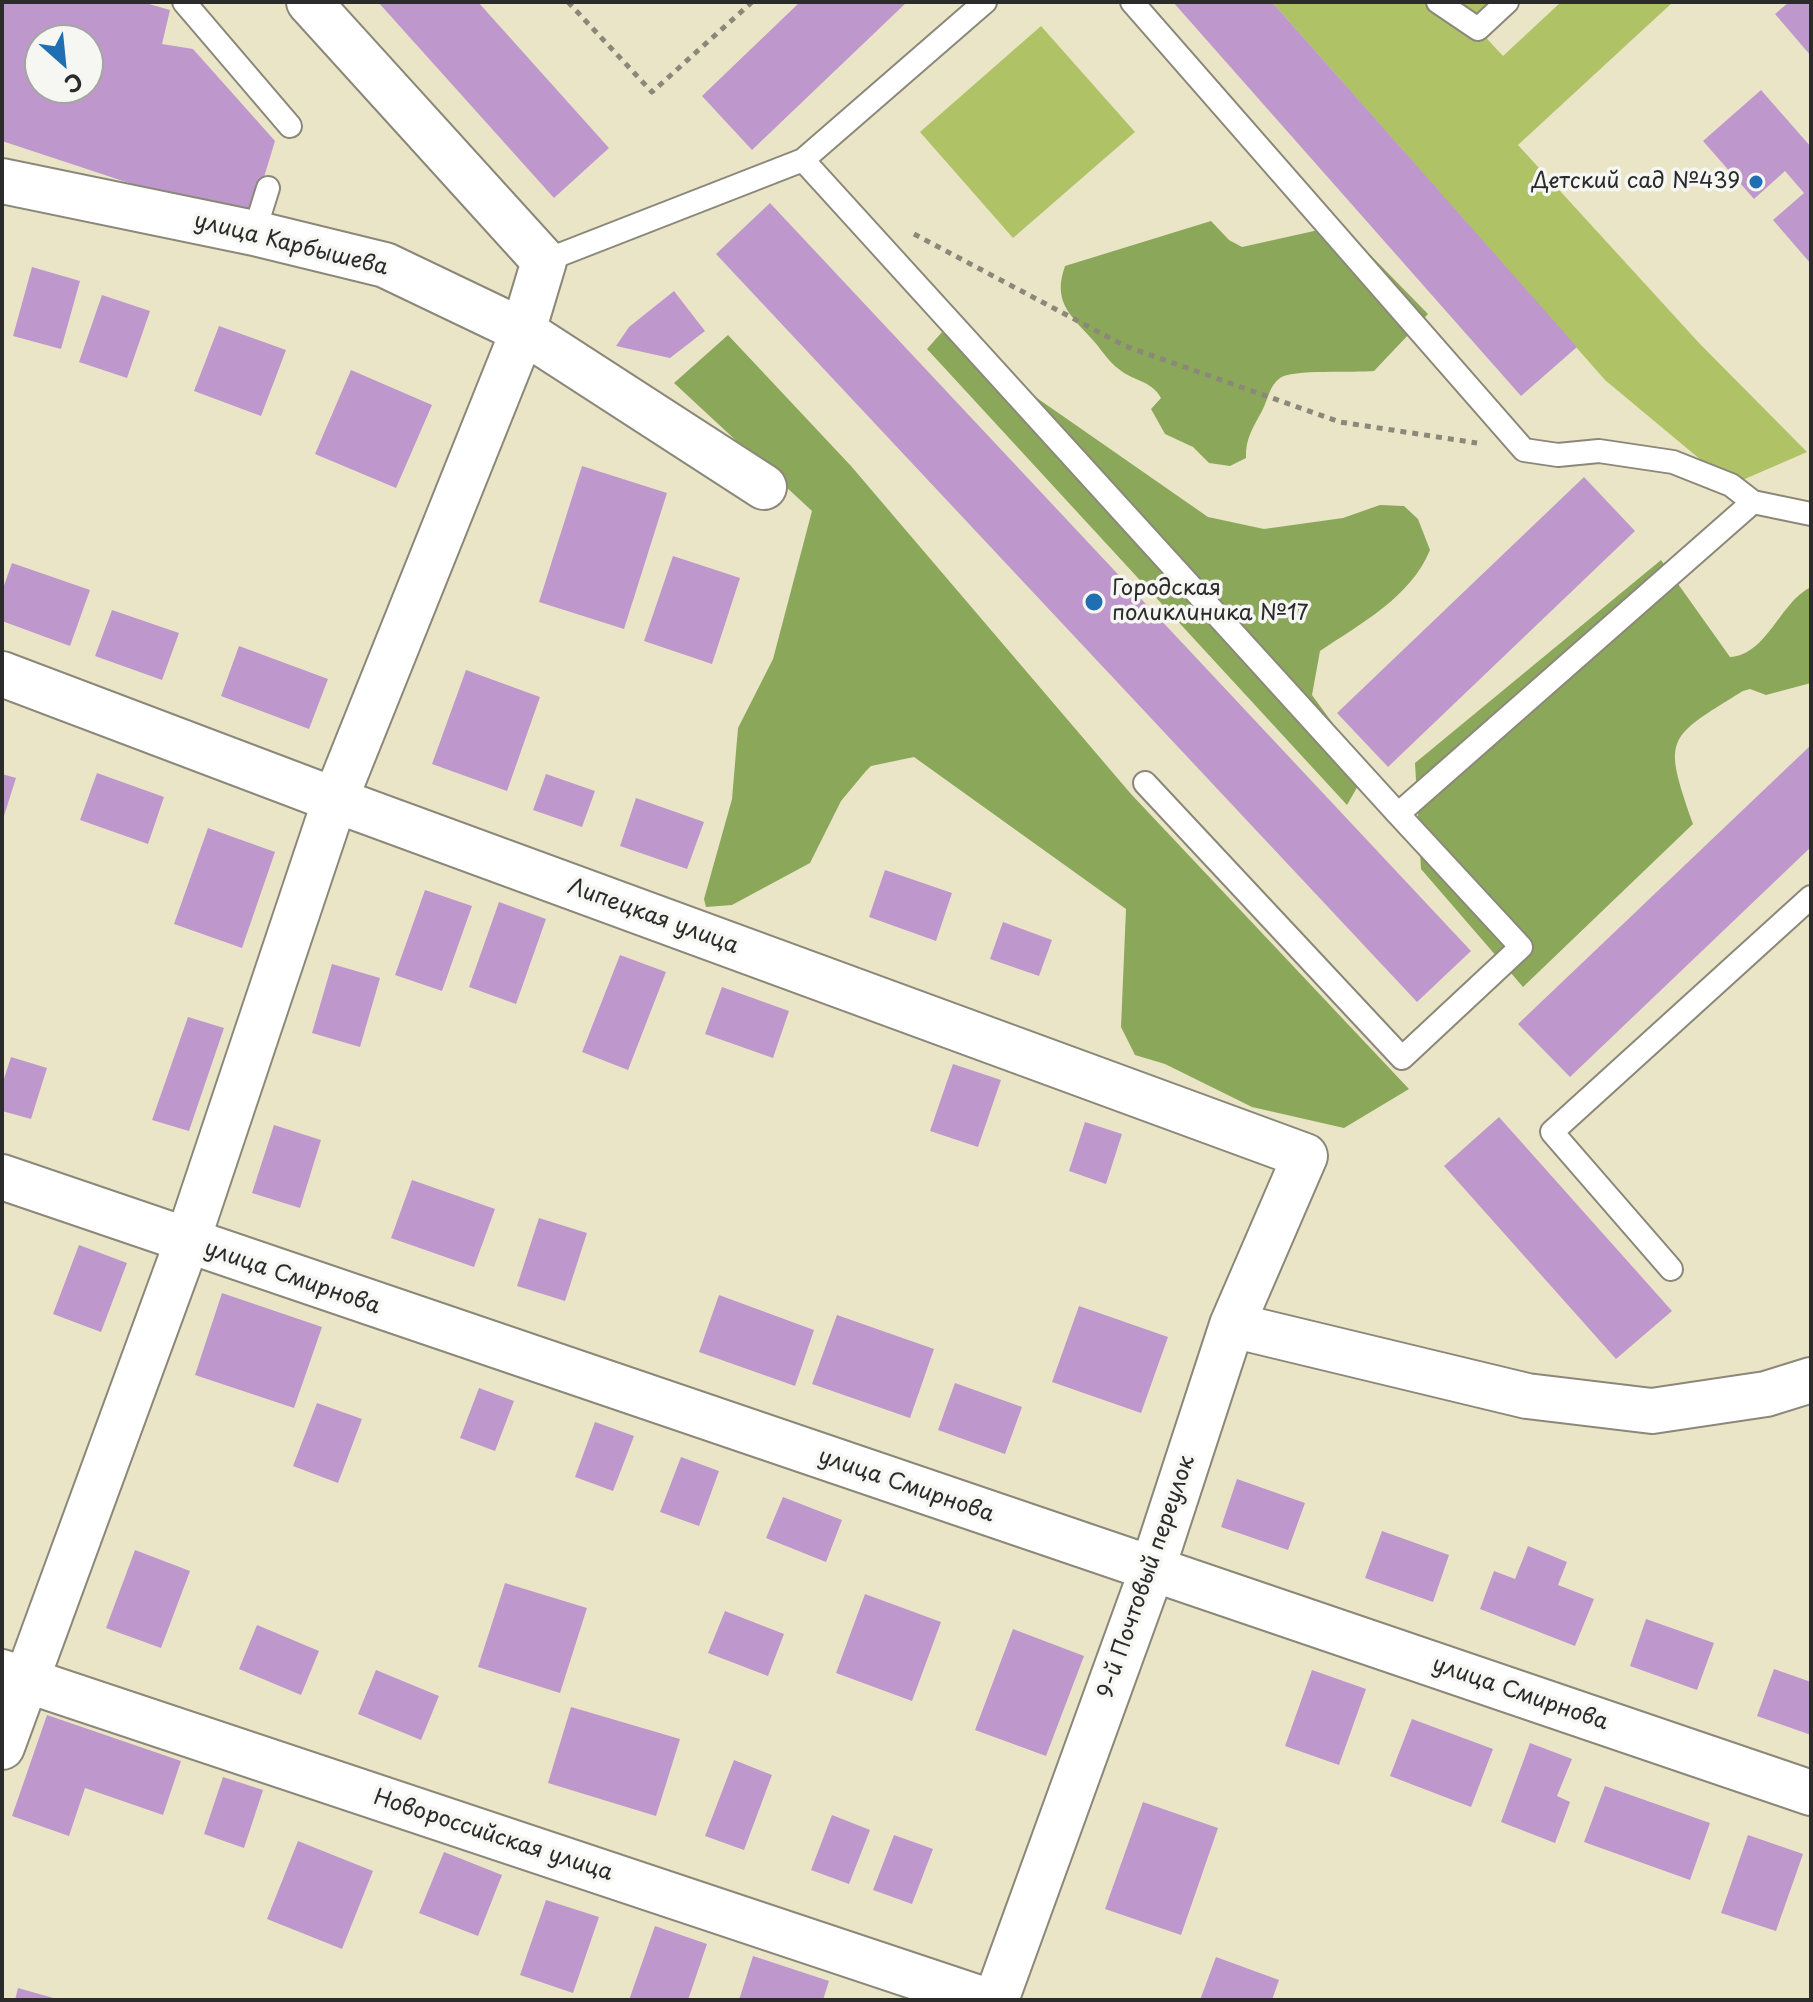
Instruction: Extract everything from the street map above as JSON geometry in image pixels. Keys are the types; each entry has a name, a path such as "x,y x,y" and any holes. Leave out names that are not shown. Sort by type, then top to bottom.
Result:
{"street":[{"path":"2,1747 14,1676 187,1242 335,800 523,331 544,261 309,2"},
{"name":"улица Карбышева","path":"2,181 254,233 385,265 523,331 764,487"},
{"name":"Липецкая улица","path":"2,674 335,800 1305,1156"},
{"name":"9-й Почтовый переулок","path":"996,2000 1152,1570 1232,1325 1305,1156"},
{"name":"улица Смирнова","path":"2,1177 1811,1793"},
{"path":"1232,1325 1527,1396 1652,1411 1766,1394 1811,1380"},
{"name":"Новороссийская улица","path":"14,1676 985,2000"}],"lane":[{"path":"184,2 290,126"},
{"path":"544,261 803,160 985,2"},
{"path":"1132,2 1524,450 1558,455 1599,451 1673,462 1731,485 1753,502 1811,514"},
{"path":"1438,2 1478,29 1507,2"},
{"path":"803,160 1521,947 1402,1058 1145,783"},
{"path":"254,233 268,188"},
{"path":"1398,814 1753,502"},
{"path":"1671,1269 1552,1132 1811,897"}],"path":[{"path":"568,2 652,92 752,2"},
{"path":"913,233 1125,346 1340,422 1524,450"}],"green space":[{"path":"1272,2 1507,2 1478,29 1503,56 1561,2 1673,2 1518,145 1700,344 1807,452 1731,485 1605,380"},
{"path":"1041,26 1135,132 1013,238 920,132"},
{"path":"1211,221 1229,240 1242,247 1341,225 1428,314 1374,371 1310,372 1286,375 1276,381 1250,434 1246,458 1230,466 1209,463 1193,447 1165,434 1151,409 1161,398 1157,392 1111,363 1069,313 1061,288 1065,266"},
{"path":"942,332 1208,517 1264,529 1343,518 1380,505 1404,506 1418,519 1430,550 1410,582 1383,608 1320,651 1312,695 1367,770 1347,805 927,349"},
{"path":"728,335 851,466 1131,794 1409,1089 1344,1128 1252,1107 1165,1064 1135,1055 1121,1027 1126,909 914,757 871,766 866,771 841,801 810,863 732,905 706,907 704,899 732,799 738,728 773,659 812,511 674,383"},
{"path":"1661,560 1730,657 1754,647 1790,604 1811,587 1811,683 1766,695 1750,689 1743,691 1685,731 1675,756 1677,773 1693,824 1523,987 1421,869 1415,763"}],"building":[{"path":"2,2 142,2 170,10 162,44 193,49 275,141 250,223 2,141"},
{"path":"378,2 478,2 609,148 554,198"},
{"path":"800,2 907,2 752,150 702,96"},
{"path":"1173,2 1272,2 1577,347 1521,396"},
{"path":"1789,2 1811,2 1811,56 1775,14"},
{"name":"Детский сад №439","path":"1761,90 1811,147 1811,264 1773,220 1804,193 1785,171 1754,199 1703,141"},
{"name":"Городская поликлиника №17","path":"770,203 1471,951 1417,1002 716,254"},
{"path":"32,267 80,281 61,349 13,336"},
{"path":"674,291 705,331 670,358 616,346 629,327"},
{"path":"102,295 150,311 127,378 79,362"},
{"path":"219,326 286,350 261,416 194,391"},
{"path":"351,370 432,405 396,488 315,454"},
{"path":"582,466 667,493 624,629 539,602"},
{"path":"1584,477 1635,531 1388,767 1337,713"},
{"path":"673,556 740,578 712,664 644,641"},
{"path":"12,563 90,590 70,646 2,621 2,591"},
{"path":"112,610 179,633 162,680 95,656"},
{"path":"239,646 328,679 309,729 221,696"},
{"path":"466,670 540,697 507,791 432,764"},
{"path":"1811,745 1811,847 1570,1077 1518,1024"},
{"path":"97,773 164,797 148,844 80,820"},
{"path":"2,774 16,778 3,819 2,818"},
{"path":"546,774 595,791 582,827 533,810"},
{"path":"636,798 704,822 687,869 620,846"},
{"path":"208,828 275,852 242,948 174,924"},
{"path":"885,870 952,893 936,941 869,917"},
{"path":"425,890 472,906 442,991 395,975"},
{"path":"499,902 546,919 516,1004 469,987"},
{"path":"1003,922 1052,940 1039,976 990,959"},
{"path":"620,955 666,972 628,1070 582,1052"},
{"path":"332,964 380,978 360,1047 312,1033"},
{"path":"722,987 789,1011 773,1058 705,1034"},
{"path":"188,1017 224,1028 189,1131 152,1120"},
{"path":"11,1057 47,1068 31,1119 2,1111 2,1085"},
{"path":"953,1064 1001,1080 978,1147 930,1131"},
{"path":"1499,1117 1672,1311 1616,1359 1444,1166"},
{"path":"1085,1122 1122,1134 1106,1184 1069,1171"},
{"path":"274,1125 321,1140 300,1208 252,1193"},
{"path":"412,1180 495,1209 474,1267 391,1238"},
{"path":"539,1218 587,1233 565,1301 517,1286"},
{"path":"79,1245 127,1263 101,1332 53,1314"},
{"path":"222,1293 322,1327 294,1408 195,1375"},
{"path":"719,1295 814,1330 795,1386 699,1352"},
{"path":"1079,1306 1168,1337 1141,1413 1052,1382"},
{"path":"837,1315 934,1349 910,1418 812,1384"},
{"path":"955,1383 1022,1407 1005,1454 938,1430"},
{"path":"479,1388 514,1401 495,1451 460,1438"},
{"path":"317,1403 362,1419 338,1483 293,1466"},
{"path":"595,1422 634,1436 613,1491 575,1477"},
{"path":"681,1457 719,1471 699,1526 660,1512"},
{"path":"1237,1479 1305,1503 1288,1550 1221,1527"},
{"path":"783,1497 842,1520 826,1562 766,1538"},
{"path":"1382,1531 1449,1555 1433,1602 1365,1578"},
{"path":"1528,1546 1567,1562 1558,1585 1594,1599 1575,1646 1480,1609 1494,1571 1515,1579"},
{"path":"135,1550 190,1571 161,1648 106,1628"},
{"path":"505,1583 587,1608 560,1693 478,1667"},
{"path":"865,1594 941,1622 912,1701 836,1673"},
{"path":"725,1611 784,1634 768,1676 708,1653"},
{"path":"1646,1619 1714,1643 1697,1690 1630,1666"},
{"path":"257,1625 319,1651 301,1695 239,1669"},
{"path":"1013,1629 1084,1656 1046,1756 975,1730"},
{"path":"1774,1669 1811,1682 1811,1735 1757,1716"},
{"path":"376,1670 439,1696 421,1740 358,1714"},
{"path":"1312,1670 1366,1689 1339,1765 1285,1746"},
{"path":"571,1707 680,1739 656,1816 548,1783"},
{"path":"47,1715 181,1761 163,1815 85,1788 69,1836 12,1816"},
{"path":"1412,1719 1493,1749 1471,1807 1390,1776"},
{"path":"1530,1743 1572,1759 1557,1796 1570,1802 1555,1843 1501,1822"},
{"path":"734,1760 772,1775 744,1850 705,1836"},
{"path":"223,1777 263,1790 244,1848 204,1834"},
{"path":"1605,1786 1710,1823 1690,1880 1584,1842"},
{"path":"1143,1802 1218,1828 1181,1935 1105,1909"},
{"path":"832,1815 870,1830 849,1884 811,1870"},
{"path":"894,1835 933,1849 912,1904 873,1890"},
{"path":"1748,1835 1803,1854 1776,1931 1721,1913"},
{"path":"298,1841 373,1871 342,1949 267,1919"},
{"path":"444,1852 502,1875 478,1936 419,1913"},
{"path":"546,1900 599,1917 573,1993 520,1975"},
{"path":"655,1926 707,1944 688,2000 629,2000"},
{"path":"753,1956 829,1981 823,2000 739,2000"},
{"path":"1216,1957 1279,1980 1272,2000 1200,2000"},
{"path":"18,1988 57,1999 57,2000 15,2000"}],"place":[{"name":"Детский сад №439","path":"1756,182"},
{"name":"Городская поликлиника №17","path":"1094,602"}]}
